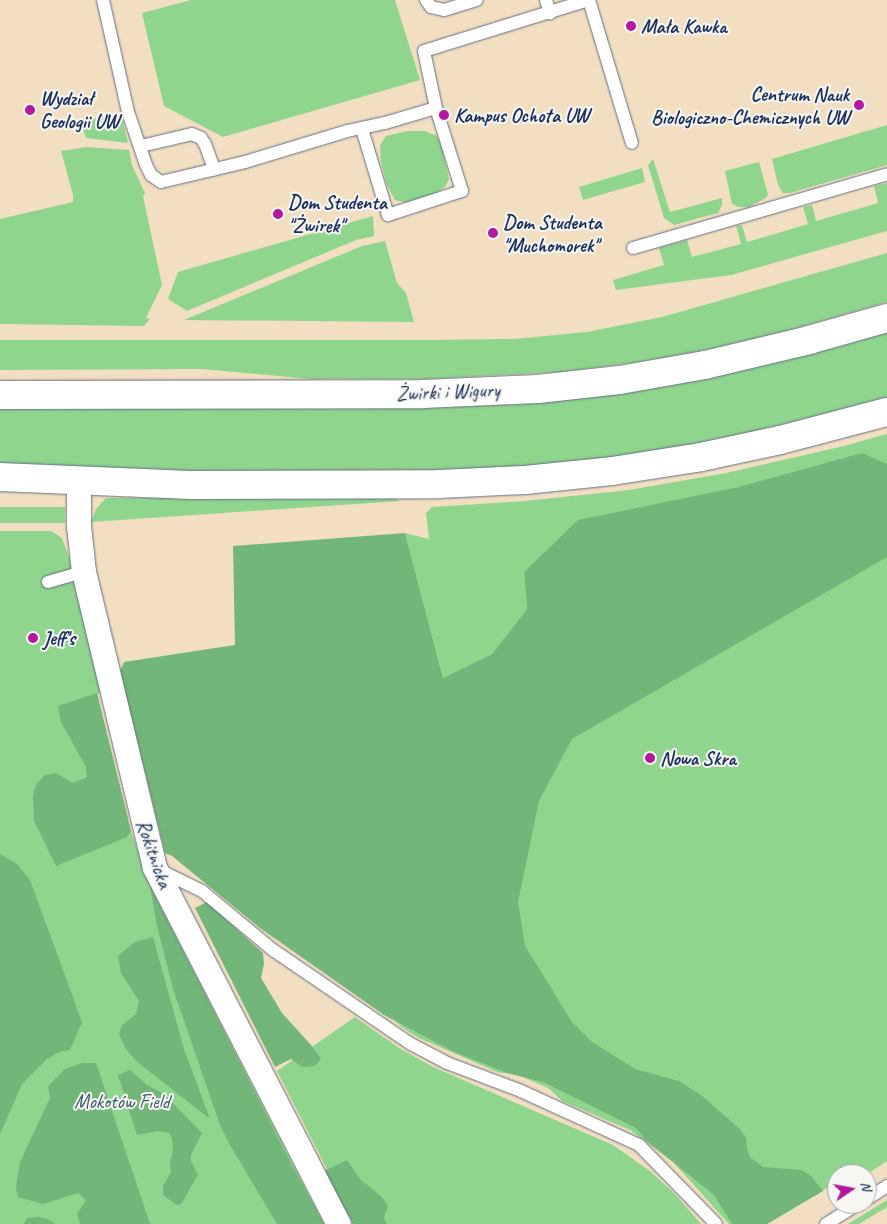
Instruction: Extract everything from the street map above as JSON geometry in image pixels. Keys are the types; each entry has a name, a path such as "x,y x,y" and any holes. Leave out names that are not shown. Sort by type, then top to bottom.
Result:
{"main road":[{"name":"Żwirki i Wigury","path":"0,395 414,394 538,389 620,380 704,365 809,340 887,318"},
{"path":"0,477 191,485 439,484 525,480 612,471 701,457 780,440 887,412"}],"street":[{"name":"Rokitnicka","path":"79,479 79,526 84,572 155,868 339,1224"}],"lane":[{"path":"103,0 128,112 151,175 161,182 436,108"},
{"path":"426,0 431,7 444,10 476,0"},
{"path":"362,129 388,215 462,191 436,108 424,51 548,6 589,0 632,143"},
{"path":"141,146 192,134 201,138 205,144 214,169"},
{"path":"633,248 887,174"},
{"path":"48,582 84,572"},
{"path":"155,868 202,891 273,950 411,1044 447,1063 521,1091 638,1145 716,1224"},
{"path":"826,1224 842,1214"}],"green space":[{"path":"191,0 395,0 420,80 223,137 164,106 142,13"},
{"path":"121,113 128,143 86,138 81,122"},
{"path":"887,125 887,165 790,193 783,193 778,185 772,159"},
{"path":"407,131 425,131 437,136 442,148 449,179 445,187 422,201 408,203 395,200 387,185 381,163 380,145 386,136"},
{"path":"87,147 129,150 132,165 145,193 143,196 162,285 146,318 150,319 144,326 0,324 0,219 73,202 73,195 61,151"},
{"path":"653,159 670,212 722,198 722,205 718,213 674,225 664,218 648,165"},
{"path":"759,162 768,195 749,207 739,207 732,204 725,171"},
{"path":"642,168 645,182 583,200 579,187"},
{"path":"887,183 887,231 731,275 616,290 613,280 664,265 659,248 687,240 692,257 741,244 736,226 742,225 747,242 808,224 803,207 812,205 816,221 878,203 874,186"},
{"path":"373,216 374,236 356,240 187,311 168,299 178,272"},
{"path":"385,241 397,283 406,293 414,322 184,320 362,246"},
{"path":"887,253 887,302 769,336 691,353 631,363 560,372 426,379 310,379 202,369 0,370 0,340 514,339 587,332 662,317"},
{"path":"887,331 887,399 830,415 677,449 524,468 436,471 228,473 0,465 0,408 449,407 523,404 671,385 728,373"},
{"name":"Nowa Skra","path":"887,434 887,1161 877,1168 877,1164 827,1164 827,1188 767,1224 729,1224 673,1162 630,1130 562,1101 548,1088 518,1075 497,1072 417,1037 402,1027 239,882 825,463 734,488 524,572 527,609 492,654 443,678 405,533 429,539 426,513 432,507 525,501 629,490 726,473 844,446"},
{"path":"862,453 887,464 887,557 572,739 539,801 518,902 525,946 572,1022 591,1041 635,1069 679,1081 701,1095 741,1130 746,1138 750,1157 763,1167 802,1170 812,1177 823,1191 767,1224 732,1224 714,1195 647,1141 636,1128 543,1082 507,1073 452,1051 384,1015 260,928 172,856 165,853 120,671 124,662 235,645 233,546 405,533 443,678 492,654 527,609 524,572 578,520 734,488"},
{"path":"388,497 400,501 91,522 96,509 106,498"},
{"path":"0,507 65,507 65,523 0,523"},
{"name":"Mokotów Field","path":"0,531 51,531 62,538 70,560 102,692 97,694 131,831 150,886 324,1224 0,1224"},
{"path":"97,693 131,831 127,837 56,866 34,821 33,795 36,785 45,775 56,773 73,783 87,777 86,767 61,722 58,706"},
{"path":"0,854 17,864 30,880 82,1022 70,1050 59,1052 47,1059 22,1084 0,1134"},
{"path":"150,886 291,1164 324,1224 277,1224 230,1145 220,1125 173,989 157,926"},
{"path":"207,902 263,953 264,964 261,978 282,1013 321,1059 315,1066 302,1067 291,1059 275,1067 195,908"},
{"path":"153,937 184,1049 210,1119 136,1061 126,1049 119,1034 122,1025 136,1014 139,1001 121,973 118,956 135,942"},
{"path":"355,1017 399,1048 433,1067 613,1145 650,1171 674,1193 701,1224 361,1224 327,1169 277,1071"},
{"path":"82,1063 96,1063 150,1224 80,1224 77,1214 86,1200 78,1193 43,1204 18,1197 16,1188 20,1162 50,1098 48,1086 65,1069"},
{"path":"130,1070 147,1085 164,1094 202,1133 191,1155 191,1161 198,1175 181,1204 177,1205 163,1195 163,1186 171,1173 170,1161 173,1151 172,1139 169,1133 158,1131 137,1135 118,1075"},
{"path":"347,1160 360,1179 382,1197 388,1206 384,1218 387,1224 353,1224 324,1171"},
{"path":"887,1200 887,1207 877,1213 877,1206"},
{"path":"864,1214 875,1214 859,1224 848,1224"},
{"path":"39,1217 48,1219 55,1224 24,1224 27,1218"}],"place":[{"name":"Mała Kawka","path":"631,26"},
{"name":"Centrum Nauk Biologiczno-Chemicznych UW","path":"859,105"},
{"name":"Wydział Geologii UW","path":"30,110"},
{"name":"Kampus Ochota UW","path":"444,115"},
{"name":"Dom Studenta \"Żwirek\"","path":"278,214"},
{"name":"Dom Studenta \"Muchomorek\"","path":"493,233"},
{"name":"Jeff's","path":"33,638"},
{"name":"Nowa Skra","path":"650,758"}]}
